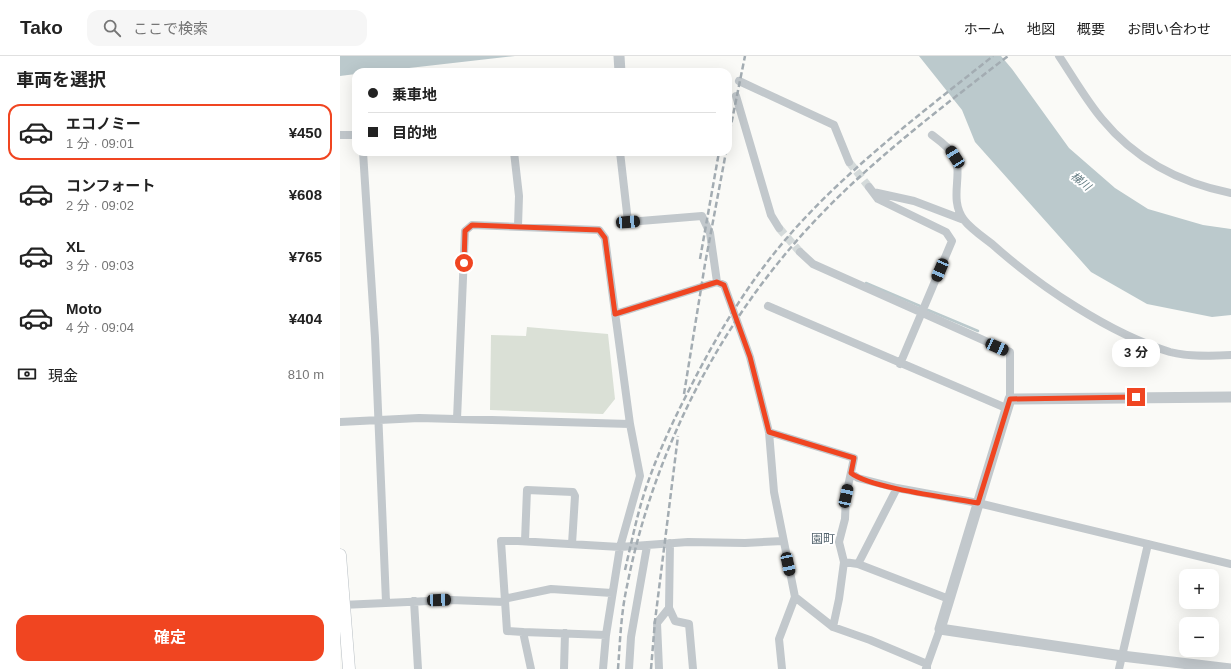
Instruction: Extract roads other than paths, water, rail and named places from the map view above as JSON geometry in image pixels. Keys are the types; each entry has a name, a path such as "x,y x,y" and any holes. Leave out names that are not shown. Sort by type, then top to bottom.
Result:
{"main road":[{"path":"340,555 342,610 348,669"}],"street":[{"path":"619,56 620,68"},
{"path":"1059,56 1101,118 1132,150 1163,170 1188,182 1231,193"},
{"path":"739,81 834,125 849,162"},
{"path":"736,96 771,215 779,228"},
{"path":"340,135 352,135"},
{"path":"932,135 950,150 955,157 957,169 955,186 957,205 964,220"},
{"path":"363,156 375,338 377,420 386,602"},
{"path":"514,156 519,196 518,226"},
{"path":"620,156 628,222 702,216 710,233 717,282"},
{"path":"900,364 952,241 946,232 878,199 871,190 914,201 964,220 1028,274 1088,314 1145,342 1172,352 1191,355 1231,355"},
{"path":"457,419 465,231 472,225 599,230 605,238 630,424 640,476 620,547 606,635 603,669"},
{"path":"794,597 833,628 870,640 926,667 940,629 1008,404 1010,352 813,264 800,252"},
{"path":"615,314 717,282 724,285 750,357 769,432 774,492 794,597 779,639 782,669"},
{"path":"768,306 900,364 1008,404 1231,396"},
{"path":"340,422 457,419 630,424"},
{"path":"769,432 854,458 846,496 845,519 839,542 844,562 833,628"},
{"path":"851,473 858,478 897,488 978,503 1231,564"},
{"path":"858,564 897,488"},
{"path":"525,541 527,490 573,492 575,496 572,544"},
{"path":"606,635 507,631 501,541 525,541 620,547 670,543 745,543 783,541"},
{"path":"670,543 669,608 675,621 689,624 693,669"},
{"path":"1119,669 1148,544"},
{"path":"629,669 632,630 647,546"},
{"path":"844,562 858,564 949,599"},
{"path":"342,610 386,602 451,600 504,602 508,598 551,589 612,593"},
{"path":"414,601 418,669"},
{"path":"659,669 657,623 669,608"},
{"path":"940,629 1122,656 1231,669"},
{"path":"523,632 532,669"},
{"path":"564,669 565,633"}],"water":[{"path":"340,56 515,56 409,68 352,68 352,74 340,76"},
{"name":"梯川","path":"919,56 1001,56 1069,148 1115,188 1148,209 1203,225 1231,229 1231,315 1212,317 1147,304 1091,272 975,142 962,110"}],"waterway":[{"path":"866,283 920,306"},
{"path":"928,310 978,331"}],"tunnel":[{"path":"849,162 869,187"},
{"path":"779,228 800,252"}],"railway":[{"path":"732,120 745,56"},
{"path":"625,570 644,493 666,436 712,346 754,280 803,220 848,176 919,115 993,56"},
{"path":"618,669 625,596 639,537 654,488 672,440 694,394 746,305 777,264 810,226 856,180 880,158 1008,56"},
{"path":"700,259 718,156"},
{"path":"684,394 705,264 725,156"},
{"path":"651,669 655,621 678,436"}],"district":[{"name":"園町","path":"823,539"}]}
